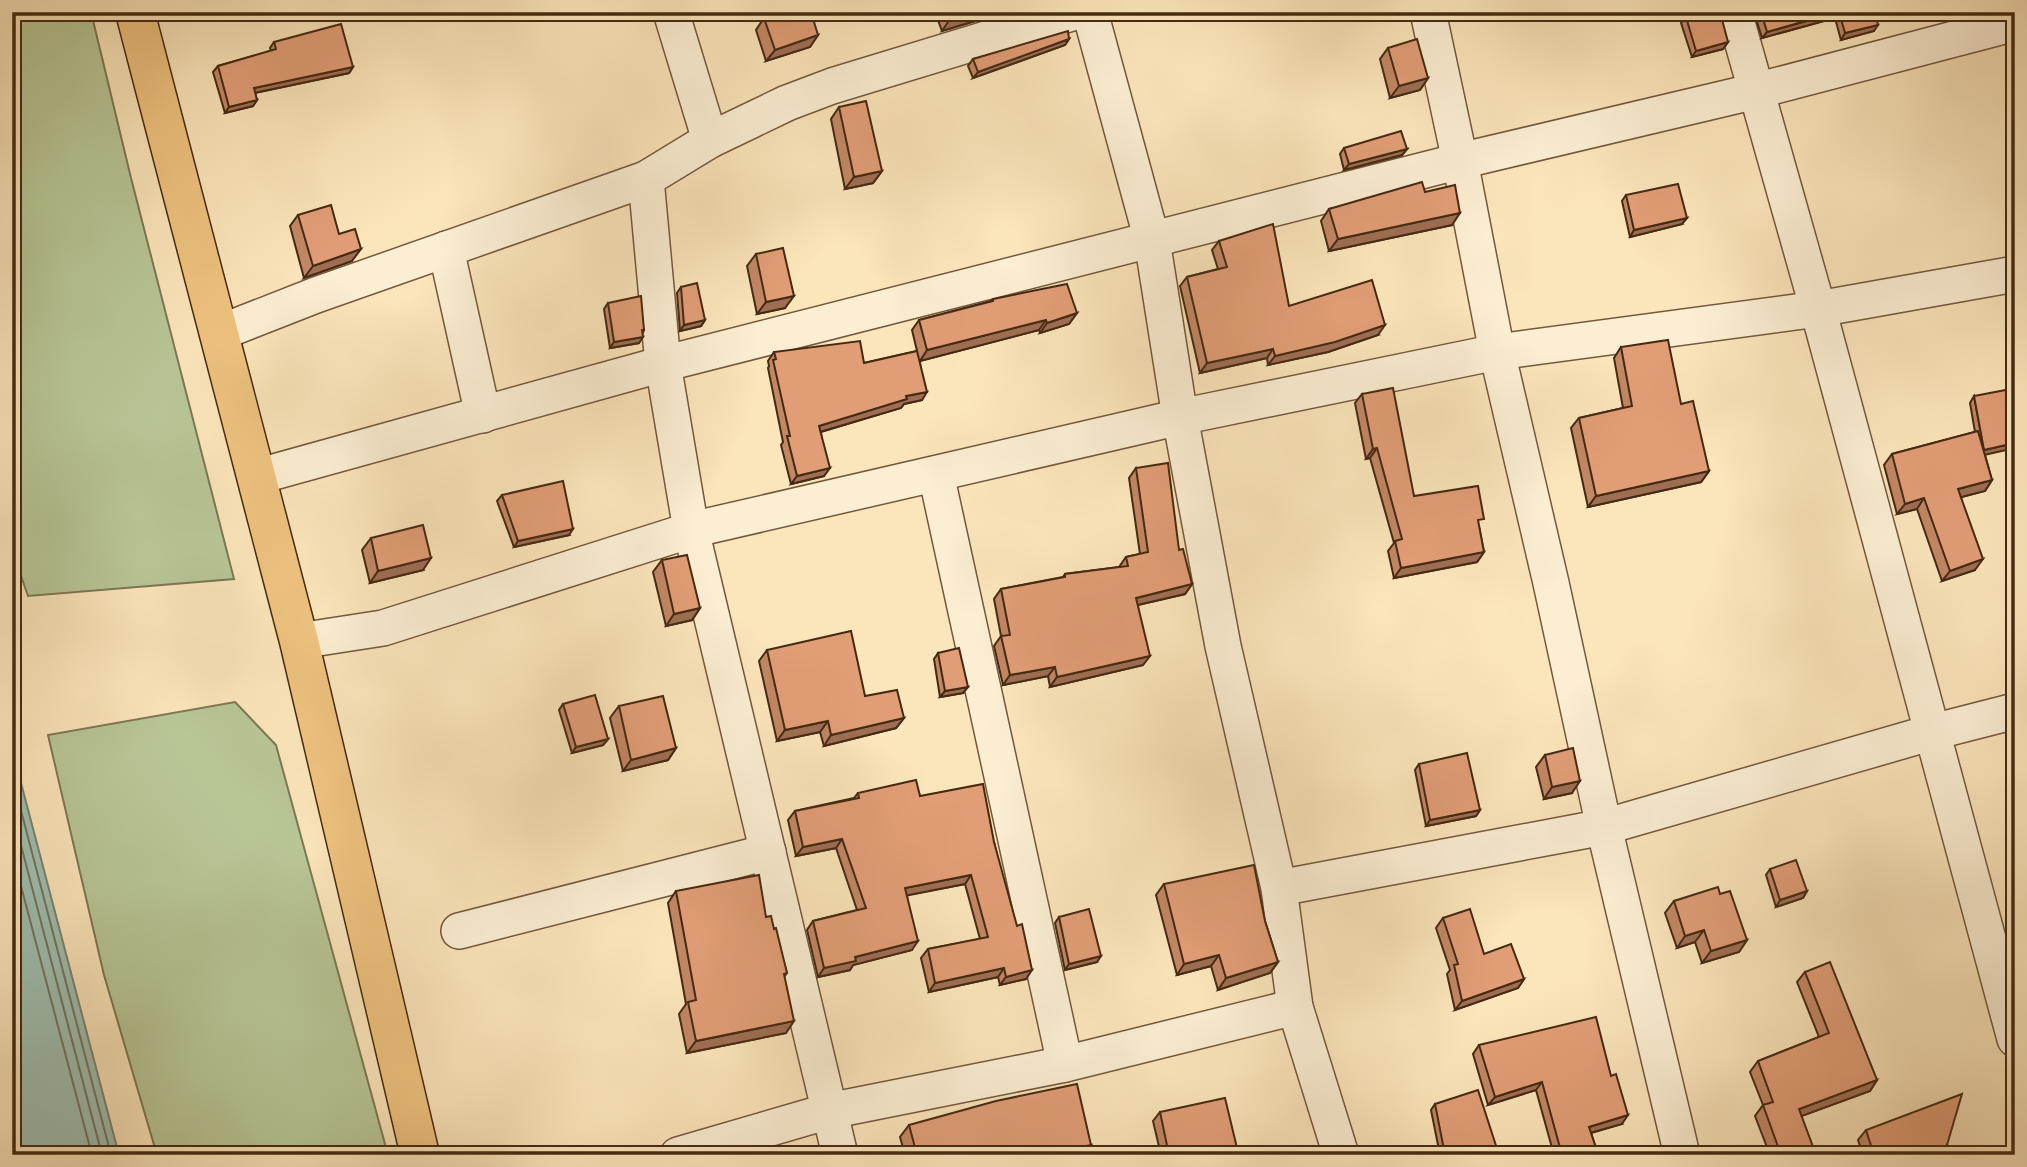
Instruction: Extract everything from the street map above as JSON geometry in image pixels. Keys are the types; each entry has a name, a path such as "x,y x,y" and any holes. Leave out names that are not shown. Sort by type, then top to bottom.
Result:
{"main road":[{"path":"135,12 299,641 420,1155"}],"street":[{"path":"671,12 710,140"},
{"path":"219,333 316,295 646,180 710,140 787,103 832,86 1075,12"},
{"path":"1090,12 1152,240 1180,417 1223,646 1279,888 1295,1007 1340,1155"},
{"path":"1428,12 1497,352 1604,827 1682,1155"},
{"path":"1734,12 1818,309 2015,1039"},
{"path":"256,477 663,364 1460,161 1756,91 2015,23"},
{"path":"646,180 663,364 691,530 840,1155"},
{"path":"446,249 484,415"},
{"path":"299,641 383,628 691,530 1180,417 1497,352 1818,309 2015,274"},
{"path":"936,474 1065,1064"},
{"path":"1279,888 1604,827 2015,711"},
{"path":"459,931 768,852"},
{"path":"678,1155 830,1111 1065,1064 1295,1007"}],"green space":[{"path":"12,12 91,12 234,579 28,596 12,550"},
{"path":"235,702 276,745 388,1155 157,1155 104,975 48,735"}],"water":[{"path":"12,742 16,764 119,1155 12,1155"}],"building":[{"path":"784,12 811,12 818,35 775,50 764,18"},
{"path":"1704,12 1720,12 1728,42 1696,51 1686,17"},
{"path":"1761,12 1838,12 1767,32"},
{"path":"1839,12 1875,12 1878,25 1845,33"},
{"path":"341,24 353,67 254,88 257,100 229,107 218,66 276,49 274,42"},
{"path":"1068,31 1069,39 978,72 973,59"},
{"path":"1417,39 1428,78 1399,86 1388,48"},
{"path":"866,101 882,171 854,177 839,107"},
{"path":"1401,131 1407,149 1349,164 1344,148"},
{"path":"1422,182 1425,192 1455,185 1460,213 1338,239 1329,209"},
{"path":"1678,184 1687,218 1634,230 1626,195"},
{"path":"331,205 339,234 355,229 361,249 313,266 298,215"},
{"path":"1273,224 1289,306 1372,280 1385,325 1335,342 1275,356 1273,349 1207,363 1187,277 1227,267 1219,241"},
{"path":"783,248 794,296 766,302 756,254"},
{"path":"697,283 705,320 684,325 681,287"},
{"path":"1067,284 1077,313 1047,323 1046,320 927,350 919,320 993,299"},
{"path":"641,296 643,337 614,342 608,303"},
{"path":"1668,340 1681,404 1693,401 1709,471 1596,496 1579,418 1632,406 1621,347"},
{"path":"860,341 864,363 917,351 927,392 906,396 907,399 819,426 830,468 797,476 787,436 790,436 773,360 776,359 774,352"},
{"path":"1393,388 1414,496 1478,486 1484,519 1478,520 1484,552 1401,568 1395,541 1402,539 1377,448 1373,449 1362,394"},
{"path":"2011,389 2015,411 2015,443 1984,450 1974,396"},
{"path":"1978,431 1992,480 1958,489 1983,559 1950,571 1924,498 1905,504 1892,454"},
{"path":"1168,463 1179,550 1183,549 1192,584 1136,598 1150,656 1057,677 1055,667 1010,675 1001,636 1010,635 1001,589 1065,577 1065,574 1128,566 1126,557 1148,552 1136,468"},
{"path":"563,481 573,529 518,541 502,495"},
{"path":"423,525 431,558 378,571 371,538"},
{"path":"687,555 700,608 674,614 662,560"},
{"path":"851,631 865,696 897,690 904,718 831,735 828,721 785,730 767,650"},
{"path":"959,648 968,687 945,691 938,653"},
{"path":"595,695 608,739 576,747 563,704"},
{"path":"663,696 676,748 631,760 619,706"},
{"path":"1573,748 1580,781 1552,787 1545,755"},
{"path":"1467,753 1480,810 1430,820 1419,764"},
{"path":"916,780 920,796 983,784 994,842 1017,926 1022,924 1032,970 1006,977 1004,968 935,983 928,949 988,937 971,875 905,888 918,941 855,957 856,961 824,968 813,921 866,908 842,839 803,847 795,811 859,798 858,793"},
{"path":"1796,860 1807,891 1780,900 1770,869"},
{"path":"1254,865 1265,921 1278,962 1226,978 1219,955 1184,964 1164,884"},
{"path":"759,875 766,917 771,916 774,929 776,928 787,973 784,974 794,1021 696,1041 688,1002 696,1000 676,891"},
{"path":"1718,887 1720,894 1730,891 1747,940 1711,951 1704,930 1685,936 1674,901"},
{"path":"1089,909 1101,956 1069,964 1059,917"},
{"path":"1470,909 1484,954 1511,944 1524,979 1462,1001 1454,965 1458,964 1443,918"},
{"path":"1830,962 1877,1080 1799,1109 1816,1155 1781,1155 1763,1105 1773,1102 1758,1061 1829,1033 1805,972"},
{"path":"1596,1017 1611,1076 1616,1074 1628,1115 1589,1127 1596,1148 1562,1155 1542,1082 1495,1097 1479,1045"},
{"path":"1077,1084 1091,1145 1045,1155 917,1155 909,1125 996,1101"},
{"path":"1478,1090 1499,1155 1445,1155 1435,1104"},
{"path":"1962,1094 1947,1145 1934,1155 1874,1155 1866,1130"},
{"path":"1225,1098 1237,1148 1203,1155 1169,1155 1160,1112"}]}
